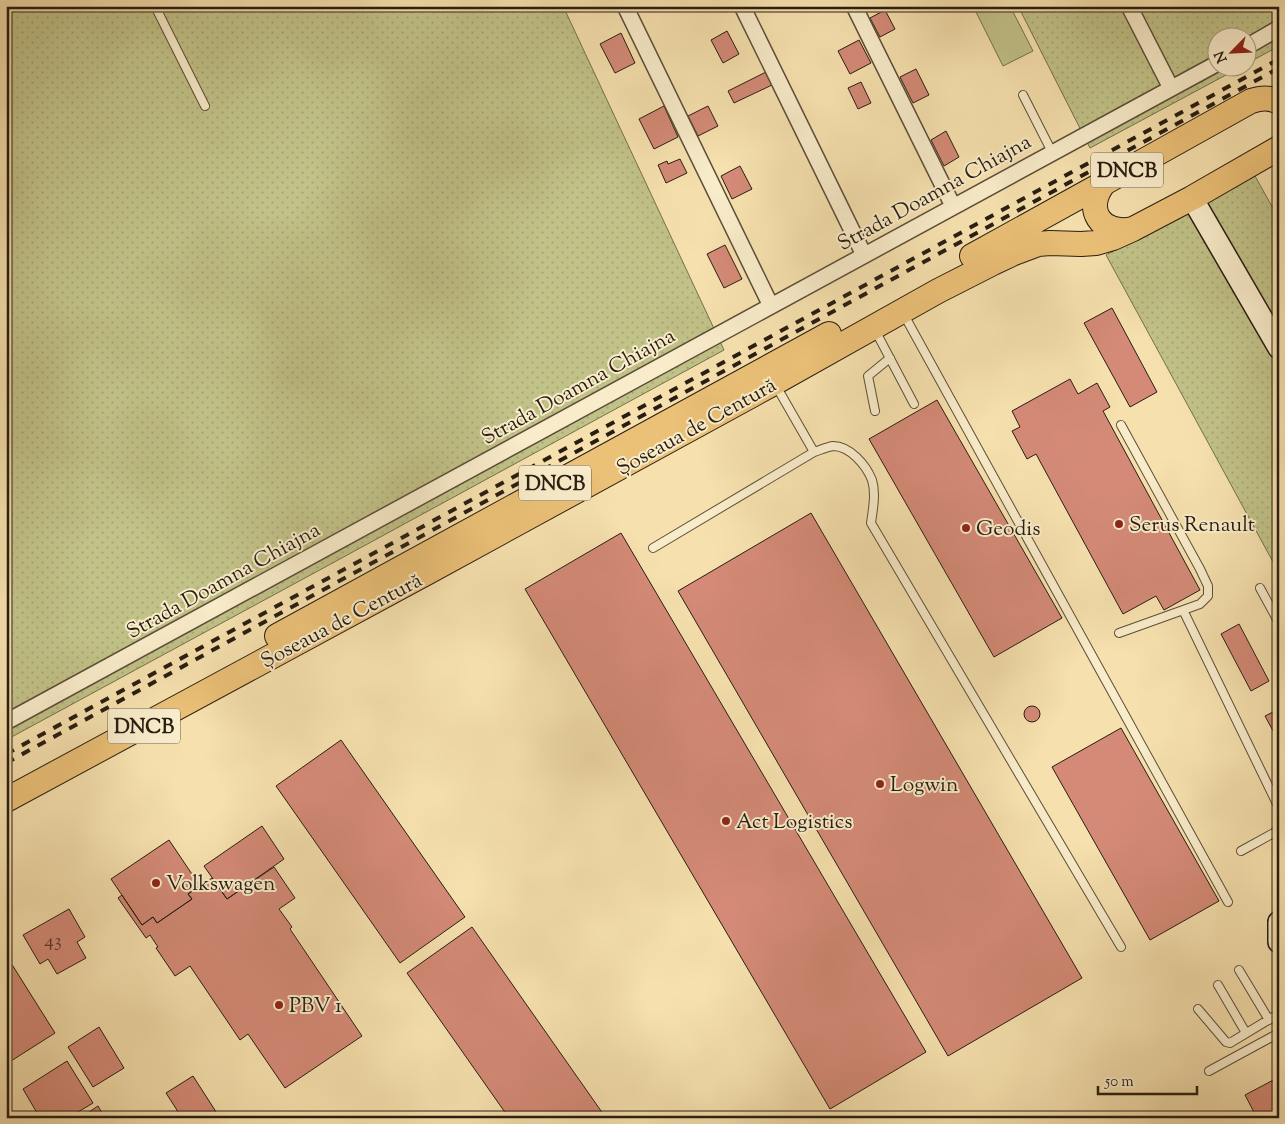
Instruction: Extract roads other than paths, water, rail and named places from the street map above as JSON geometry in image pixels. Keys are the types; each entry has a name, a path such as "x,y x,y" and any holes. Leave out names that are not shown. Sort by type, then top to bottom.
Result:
{"main road":[{"name":"DNCB","path":"1279,86 1104,183 1098,191 1095,200 1095,210 1106,226 1123,232 1133,230 1279,148"},
{"name":"DNCB","path":"1251,101 1271,98 1279,102"},
{"name":"Șoseaua de Centură","path":"6,783 1104,183"},
{"name":"Șoseaua de Centură","path":"6,800 428,572 938,291 1025,248 1050,242 1081,244 1100,242 1133,230"}],"street":[{"path":"625,6 771,306"},
{"path":"742,6 864,255"},
{"path":"854,6 952,206"},
{"path":"1129,6 1171,88"},
{"path":"1258,40 1279,28"},
{"name":"Strada Doamna Chiajna","path":"6,722 1208,68"},
{"path":"1192,198 1279,348"},
{"path":"1279,922 1279,942"}],"lane":[{"path":"155,6 205,106"},
{"path":"1023,95 1052,152"},
{"path":"902,311 1228,902"},
{"path":"874,327 914,404"},
{"path":"875,411 868,376 890,358"},
{"path":"774,383 814,452"},
{"path":"1119,633 1200,604 1208,596 1208,586 1200,568 1121,425"},
{"path":"653,548 814,452 833,446 847,450 860,460 872,480 874,499 871,522 1121,947"},
{"path":"1260,588 1279,623"},
{"path":"1183,610 1279,808"},
{"path":"1241,851 1279,830"},
{"path":"1239,970 1269,1020"},
{"path":"1218,985 1246,1033"},
{"path":"1198,1009 1226,1042 1230,1043 1273,1017 1279,1017"},
{"path":"1209,1071 1279,1033"}],"railway":[{"path":"6,754 1279,59"},
{"path":"6,763 1279,68"}],"place":[{"name":"Serus Renault","path":"1119,524"},
{"name":"Geodis","path":"966,528"},
{"name":"Logwin","path":"880,784"},
{"name":"Act Logistics","path":"726,821"},
{"name":"Volkswagen","path":"156,883"},
{"name":"PBV 1","path":"279,1005"}]}
